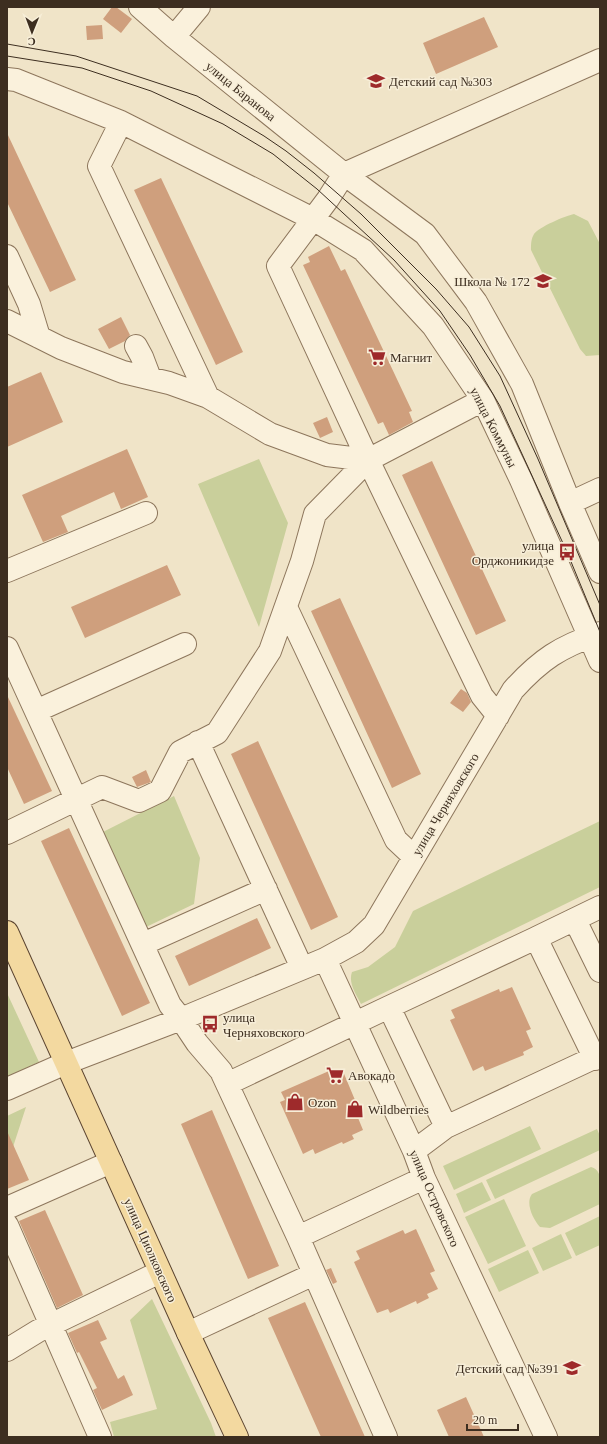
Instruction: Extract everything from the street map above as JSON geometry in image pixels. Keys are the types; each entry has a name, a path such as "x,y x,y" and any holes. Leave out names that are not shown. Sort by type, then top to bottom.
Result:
{"main road":[{"path":"7,932 66,1063"},
{"name":"улица Циолковского","path":"66,1063 160,1272 237,1437"}],"street":[{"name":"улица Баранова","path":"140,7 344,174"},
{"path":"174,36 199,7"},
{"path":"498,716 482,696 368,460 278,266 314,219 344,174 600,60"},
{"name":"улица Коммуны","path":"7,79 16,80 121,122 314,219 363,250 434,326 483,400 594,635 600,661"},
{"path":"121,122 99,166 208,397"},
{"path":"344,174 425,234 476,302 522,384 570,503 600,572"},
{"path":"7,256 29,304 39,337"},
{"path":"7,322 61,348 123,372 150,378 208,397 270,434 328,455 368,460"},
{"path":"136,346 150,378"},
{"path":"7,833 76,798 102,788 139,801 160,791 180,752 217,732 248,687 270,651 302,561 315,514 368,460 483,400"},
{"path":"570,503 600,489"},
{"path":"7,571 146,513"},
{"path":"286,607 396,840 413,856"},
{"name":"улица Черняховского","path":"7,1089 66,1063 181,1019 325,959 356,942 374,925 413,856 513,690 531,670 551,654 594,635"},
{"path":"36,711 185,644"},
{"path":"7,648 170,1005 197,1043 221,1071 298,1237 386,1437"},
{"path":"198,742 302,968"},
{"path":"143,944 266,889"},
{"path":"227,1084 354,1022 600,908"},
{"path":"575,920 600,971"},
{"path":"414,1151 446,1127 598,1057 536,938"},
{"name":"улица Островского","path":"325,959 414,1151 424,1178 546,1437"},
{"path":"389,1007 446,1127"},
{"path":"7,1208 111,1162"},
{"path":"298,1237 424,1178"},
{"path":"7,1225 100,1437"},
{"path":"7,1350 50,1325 160,1272"},
{"path":"188,1333 314,1274"}],"green space":[{"path":"574,214 588,221 600,244 600,355 586,356 580,349 531,250 532,238 537,231 552,222"},
{"path":"259,459 288,523 259,627 198,484"},
{"path":"174,796 200,858 194,904 144,928 101,833"},
{"path":"600,821 600,887 361,1004 352,984 352,972 368,967 395,947 413,911"},
{"path":"7,993 39,1062 7,1077"},
{"path":"26,1107 13,1147 7,1150 7,1116"},
{"path":"530,1126 541,1149 454,1190 443,1166"},
{"path":"597,1129 600,1136 600,1150 495,1199 486,1180"},
{"path":"591,1167 598,1172 600,1177 600,1204 550,1228 540,1227 531,1211 529,1202 532,1194"},
{"path":"482,1182 491,1200 464,1213 456,1194"},
{"path":"504,1199 526,1246 488,1264 465,1217"},
{"path":"600,1216 600,1245 576,1256 565,1233"},
{"path":"561,1234 572,1258 543,1271 532,1248"},
{"path":"528,1250 539,1273 499,1292 488,1269"},
{"path":"152,1299 211,1423 216,1437 114,1437 110,1422 157,1409 130,1320"}],"building":[{"path":"112,7 116,7 132,19 121,33 103,19"},
{"path":"484,17 498,47 436,74 423,43"},
{"path":"102,25 103,39 87,40 86,26"},
{"path":"7,133 76,280 50,292 7,202"},
{"path":"161,178 243,352 216,365 134,190"},
{"path":"329,246 341,271 345,269 412,411 409,412 413,422 389,435 383,422 378,424 303,265 310,262 308,257"},
{"path":"121,317 130,335 125,341 109,349 98,329"},
{"path":"41,372 63,422 7,447 7,387"},
{"path":"327,417 333,432 320,438 313,423"},
{"path":"127,449 148,497 121,509 114,492 61,516 68,532 43,542 22,495"},
{"path":"432,461 506,621 476,635 402,475"},
{"path":"167,565 181,595 85,638 71,607"},
{"path":"340,598 421,774 392,788 311,611"},
{"path":"461,689 467,693 471,702 463,712 450,703"},
{"path":"7,695 52,791 24,804 7,767"},
{"path":"258,741 338,917 311,930 231,754"},
{"path":"146,770 151,782 137,787 132,777"},
{"path":"69,828 150,1003 122,1016 41,841"},
{"path":"257,918 271,948 189,986 175,956"},
{"path":"512,987 531,1029 526,1031 533,1047 523,1052 524,1055 485,1071 483,1066 473,1071 450,1020 455,1018 451,1010 499,989 500,992"},
{"path":"342,1069 360,1112 356,1113 363,1130 352,1135 354,1139 343,1144 342,1142 315,1154 313,1149 303,1154 280,1102 285,1100 281,1092 329,1071 330,1075"},
{"path":"212,1110 279,1266 248,1279 181,1124"},
{"path":"7,1131 29,1180 7,1189"},
{"path":"45,1210 83,1295 57,1308 19,1221"},
{"path":"416,1229 435,1271 430,1273 438,1289 427,1294 429,1298 417,1304 416,1301 390,1313 388,1309 377,1313 354,1262 360,1259 356,1251 403,1230 405,1234"},
{"path":"331,1268 337,1282 333,1284 326,1270"},
{"path":"305,1302 365,1437 321,1437 268,1318"},
{"path":"98,1320 107,1339 100,1342 118,1379 124,1375 133,1395 102,1410 93,1390 97,1388 79,1352 77,1353 68,1333"},
{"path":"466,1397 484,1437 449,1437 437,1410"}],"tram line":[{"path":"7,44 76,56 197,96 286,151 361,214 436,289 469,327 500,376 538,459 600,605"},
{"path":"7,56 82,68 151,91 223,124 273,154 317,189 394,260 440,311 470,355 500,406 567,552 600,632"}],"place":[{"name":"Детский сад №303","path":"376,81"},
{"name":"Школа № 172","path":"543,281"},
{"name":"Магнит","path":"377,357"},
{"name":"улица Орджоникидзе","path":"567,552"},
{"name":"улица Черняховского","path":"210,1024"},
{"name":"Авокадо","path":"335,1075"},
{"name":"Ozon","path":"295,1102"},
{"name":"Wildberries","path":"355,1109"},
{"name":"Детский сад №391","path":"572,1368"}]}
